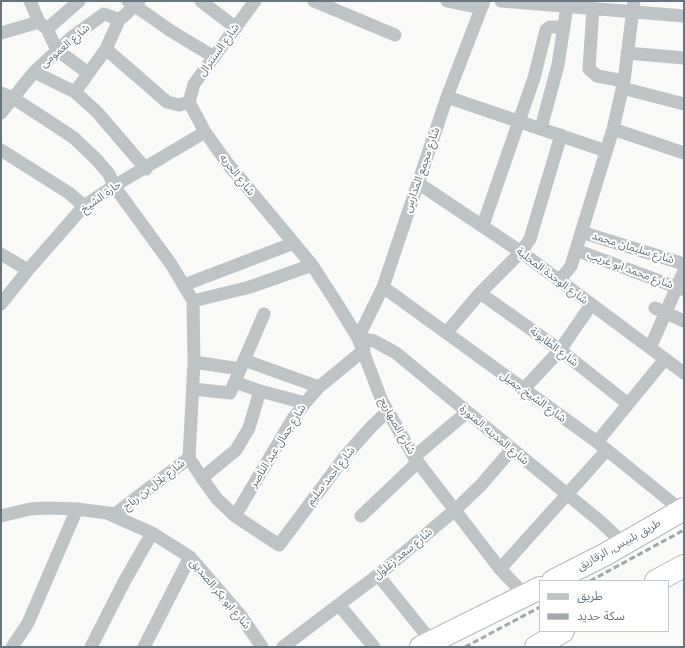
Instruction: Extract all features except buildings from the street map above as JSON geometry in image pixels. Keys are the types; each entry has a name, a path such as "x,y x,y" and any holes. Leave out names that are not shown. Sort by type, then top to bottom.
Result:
{"highway":[{"name":"طريق بلبيس, الزقازيق","path":"555,580 683,509"},
{"path":"658,580 684,566"},
{"path":"427,644 532,591"},
{"path":"536,647 561,632"}],"street":[{"path":"30,1 57,50 88,73"},
{"path":"1,33 43,25 79,1"},
{"path":"201,1 236,28"},
{"name":"شارع السنترال","path":"189,102 194,84 255,1"},
{"path":"314,1 395,36"},
{"path":"447,1 476,7 484,3"},
{"path":"501,1 562,4 593,8 633,6 684,16"},
{"path":"75,92 106,49 120,18 134,3 214,57"},
{"name":"شارع مجمع المدارس","path":"361,344 383,287 447,97 484,3"},
{"path":"541,128 558,65 564,27 562,4"},
{"path":"558,280 571,266 613,129 623,84 633,6"},
{"path":"593,8 589,69 597,76 684,104"},
{"name":"شارع العمومى","path":"1,113 34,72 57,50 104,14 120,18"},
{"path":"483,225 534,78 546,30 550,27 564,27"},
{"path":"106,49 167,102 179,105 189,102"},
{"path":"627,53 684,58"},
{"path":"34,72 75,92 97,112 146,168"},
{"path":"1,93 13,98 54,124 87,149 109,174 114,186 171,264 193,301 194,362 189,458 217,499 235,516"},
{"path":"447,97 606,151"},
{"name":"شارع الحريه","path":"189,102 205,132 228,164 294,243"},
{"path":"613,129 684,153"},
{"name":"حارة الشيخ","path":"1,304 28,270 84,206 114,186 205,132"},
{"path":"447,332 480,293 521,252 530,239 561,135"},
{"path":"2,153 68,193 84,206"},
{"name":"شارع الوحدة المحلية","path":"418,183 483,225 521,252 684,373"},
{"name":"شارع سليمان محمد","path":"581,232 684,264"},
{"path":"184,285 294,243"},
{"name":"شارع الصهاريج","path":"294,243 312,265 361,344 375,384 388,412 416,459 500,569 532,591"},
{"name":"شارع محمد ابو غريب","path":"576,250 680,288"},
{"path":"1,254 28,270"},
{"path":"193,301 250,287 312,265"},
{"path":"650,348 660,310 680,288 684,271"},
{"name":"شارع الشيخ جميل","path":"383,287 447,332 683,509"},
{"name":"شارع الطابونة","path":"480,293 560,350 627,403"},
{"path":"523,390 560,350 591,305"},
{"path":"660,310 684,321"},
{"path":"193,389 229,393 264,314"},
{"name":"شارع المدينه المنورة","path":"361,344 374,341 392,350 567,494 624,543"},
{"name":"شارع جمال عبد الناصر","path":"235,516 292,420 319,387 361,344"},
{"path":"500,569 567,494 601,447 627,403 665,359"},
{"path":"194,362 242,364 319,387"},
{"path":"235,382 260,391 305,403"},
{"path":"202,478 236,450 249,428 260,391"},
{"name":"شارع احمد سليم","path":"235,516 279,545 347,454 372,426 388,412"},
{"path":"361,516 416,459 467,412"},
{"name":"شارع سعد زغلول","path":"283,647 378,575 455,510 481,485 512,449"},
{"name":"شارع بلال بن رباح","path":"1,516 30,510 77,509 109,514 118,513 158,480 189,458"},
{"path":"12,647 28,623 77,509"},
{"name":"شارع ابو بكر الصديق","path":"109,514 152,533 190,557 241,616 262,647"},
{"path":"91,647 124,582 152,533"},
{"path":"144,647 190,557"},
{"path":"378,575 427,644"},
{"path":"339,605 374,647"}],"railway":[{"path":"592,580 684,530"},
{"path":"465,647 539,608"}]}
